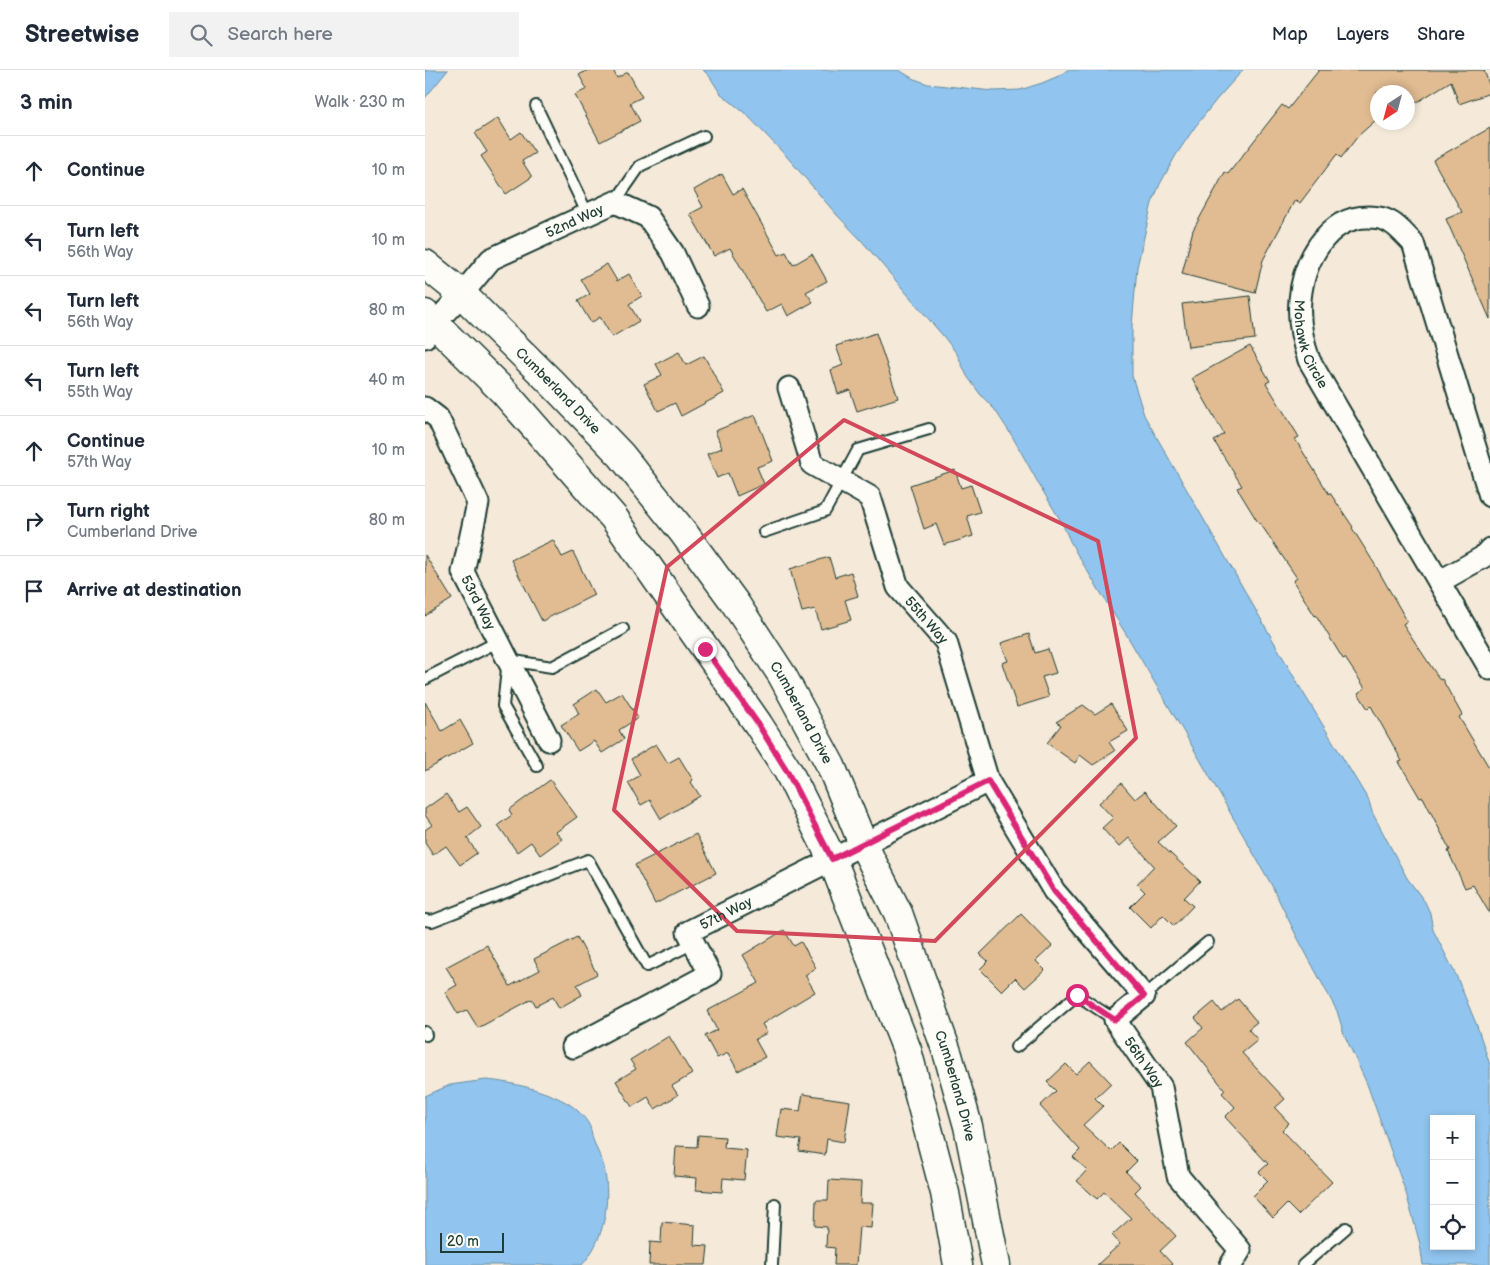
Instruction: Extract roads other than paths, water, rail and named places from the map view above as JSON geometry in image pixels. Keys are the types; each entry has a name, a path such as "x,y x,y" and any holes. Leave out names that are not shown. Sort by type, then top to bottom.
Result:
{"street":[{"name":"52nd Way","path":"439,315 491,259 615,202 648,217 673,253 698,306"},
{"name":"Mohawk Circle","path":"1490,496 1413,242 1391,222 1376,217 1360,217 1344,221 1331,230 1320,243 1306,270 1299,316 1305,347 1316,373 1490,670"},
{"name":"Cumberland Drive","path":"425,264 439,315 613,518 752,717 787,771 832,859 907,1050 945,1193 958,1265"},
{"name":"Cumberland Drive","path":"439,315 551,382 621,455 683,532 735,603 782,675 831,766 863,844 897,913 948,1055 968,1126 996,1265"},
{"name":"55th Way","path":"789,388 812,464 870,497 898,587 945,642 988,781"},
{"name":"53rd Way","path":"425,408 438,418 478,502 463,572 549,740"},
{"path":"1439,582 1483,557 1490,549"},
{"path":"863,844 988,781 1054,891 1144,996"},
{"name":"57th Way","path":"573,1047 710,974 688,932 863,844"},
{"name":"56th Way","path":"1144,996 1115,1020 1161,1087 1178,1176 1239,1250 1231,1265"}],"lane":[{"path":"536,106 588,215"},
{"path":"615,202 641,166 704,136"},
{"path":"764,532 825,511 858,450 929,429"},
{"path":"425,679 503,650 552,667 623,629"},
{"path":"503,650 503,706 537,766"},
{"path":"425,920 432,921 588,860 647,966 694,943"},
{"path":"1144,996 1208,942"},
{"path":"1016,1047 1077,995 1115,1020"},
{"path":"772,1265 775,1204"},
{"path":"1303,1265 1345,1228"}],"water":[{"path":"425,70 448,70 425,98"},
{"path":"703,70 899,70 912,78 928,84 993,91 1020,90 1061,75 1067,70 1243,70 1195,127 1176,155 1152,203 1137,267 1132,326 1132,376 1144,415 1301,689 1369,801 1372,812 1407,878 1425,902 1430,913 1433,930 1456,975 1477,1026 1490,1065 1490,1265 1423,1265 1420,1244 1406,1193 1367,1084 1344,1034 1337,1011 1271,884 1199,758 1077,554 1062,523 1012,436 995,410 967,376 957,354 944,337 788,158 747,115 720,93"},
{"path":"486,1080 522,1086 561,1099 579,1112 589,1125 604,1167 607,1193 601,1232 590,1255 582,1265 425,1265 425,1096 450,1085"}]}
